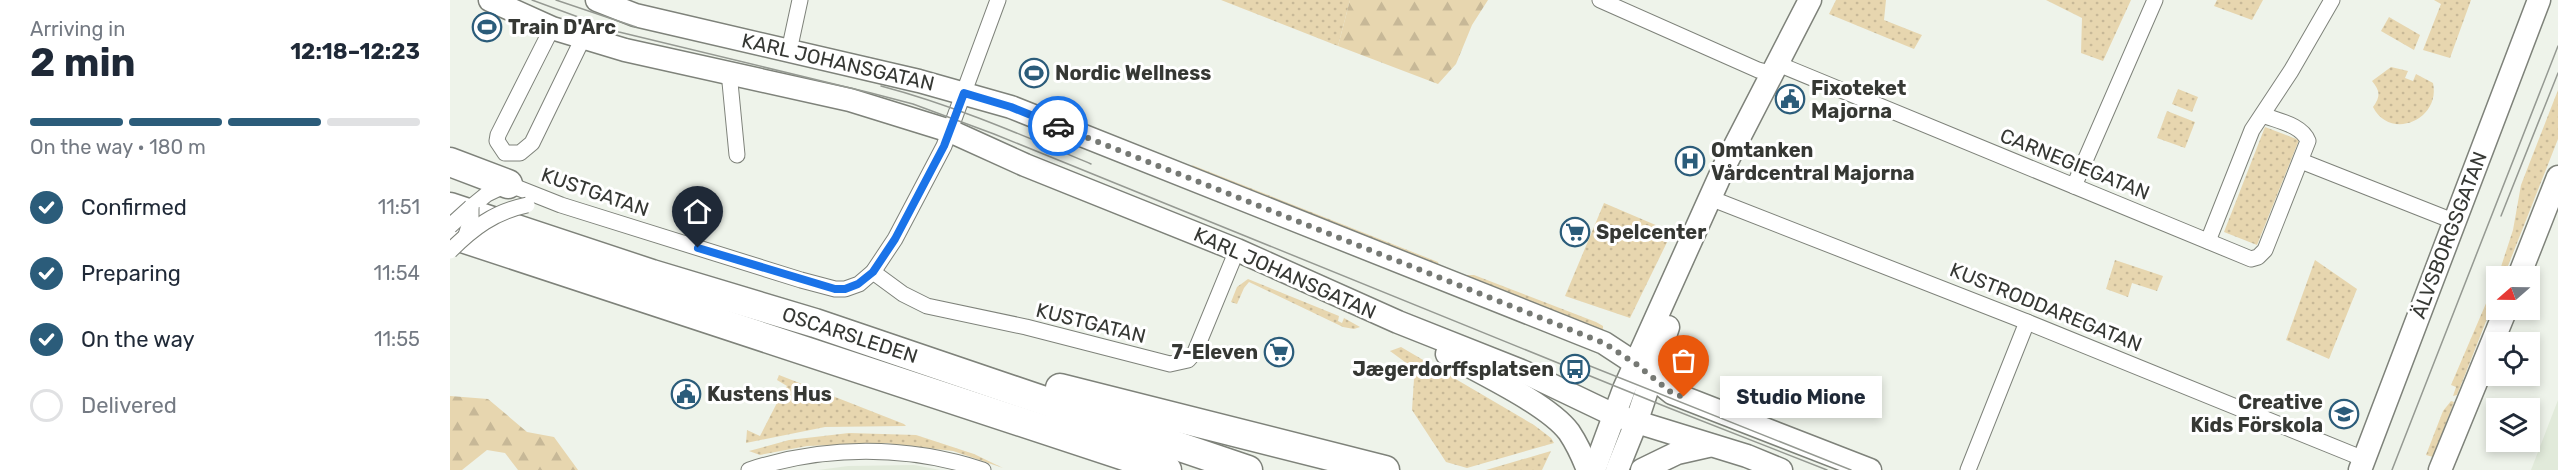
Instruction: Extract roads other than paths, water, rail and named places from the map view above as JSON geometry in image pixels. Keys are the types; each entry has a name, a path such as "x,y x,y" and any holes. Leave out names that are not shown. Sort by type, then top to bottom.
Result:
{"highway":[{"path":"453,170 480,197"},
{"name":"OSCARSLEDEN","path":"453,170 480,197 975,376 1248,470"},
{"name":"OSCARSLEDEN","path":"458,235 1167,470"},
{"path":"975,376 1047,384 1386,470"},
{"path":"1006,416 1039,445 1104,470"}],"street":[{"name":"KARL JOHANSGATAN","path":"490,0 552,28 625,50 850,100 950,131 1024,165 1237,250 1398,322 1524,372 1636,423 1747,456 1781,470"},
{"name":"KARL JOHANSGATAN","path":"597,0 635,15 964,93 1011,107 1604,343 1672,393 1870,470"},
{"path":"789,51 800,0"},
{"name":"KUSTGATAN","path":"480,197 561,205 835,289 845,289 858,284 873,272 906,218 950,131 998,0"},
{"name":"CARNEGIEGATAN","path":"1600,0 1758,70 1776,69 2074,186 2251,259 2258,257 2265,250 2307,141 2305,134 2298,128 2263,115"},
{"path":"1593,470 1614,414 1643,370 1727,161 1810,0"},
{"path":"2074,186 2155,0"},
{"path":"2208,241 2252,130 2332,0"},
{"name":"ÄLVSBORGSGATAN","path":"2362,464 2453,221 2540,0"},
{"path":"552,28 498,135 500,148 505,153 513,155 520,153 532,143 583,38"},
{"path":"729,72 737,155"},
{"path":"2301,161 2453,221"},
{"path":"2523,266 2558,177"},
{"path":"450,226 480,197"},
{"path":"450,251 458,235 471,220 480,197"},
{"path":"458,235 509,209 527,205 561,205"},
{"name":"KUSTRODDAREGATAN","path":"1707,208 2027,322 2362,464"},
{"name":"KUSTGATAN","path":"873,272 903,294 927,306 1026,327 1151,360 1180,363 1188,360 1194,352 1237,250"},
{"path":"2440,470 2501,320"},
{"name":"KARL JOHANSGATAN","path":"1398,322 1427,343 1525,398 1559,421 1569,433 1588,470"},
{"path":"1968,470 2027,322"},
{"path":"1617,470 1636,423 1643,370"},
{"path":"1642,470 1677,453 1712,446"},
{"path":"749,470 808,455 863,451 913,453 957,461 983,470"}],"tram line":[{"path":"532,0 619,32 913,104 994,134 1827,470"},
{"path":"556,0 636,27"},
{"path":"2392,470 2558,46"},
{"path":"2501,216 2558,73"},
{"path":"881,86 961,111 1091,164"},
{"path":"1570,358 1851,470"}],"place":[{"name":"Train D'Arc","path":"487,27"},
{"name":"Nordic Wellness","path":"1034,73"},
{"name":"Fixoteket Majorna","path":"1790,99"},
{"name":"Omtanken Vårdcentral Majorna","path":"1690,161"},
{"name":"Spelcenter","path":"1575,232"},
{"name":"7-Eleven","path":"1279,352"},
{"name":"Jægerdorffsplatsen","path":"1575,369"},
{"name":"Kustens Hus","path":"686,394"},
{"name":"Studio Mione","path":"1684,397"},
{"name":"Creative Kids Förskola","path":"2344,414"}]}
